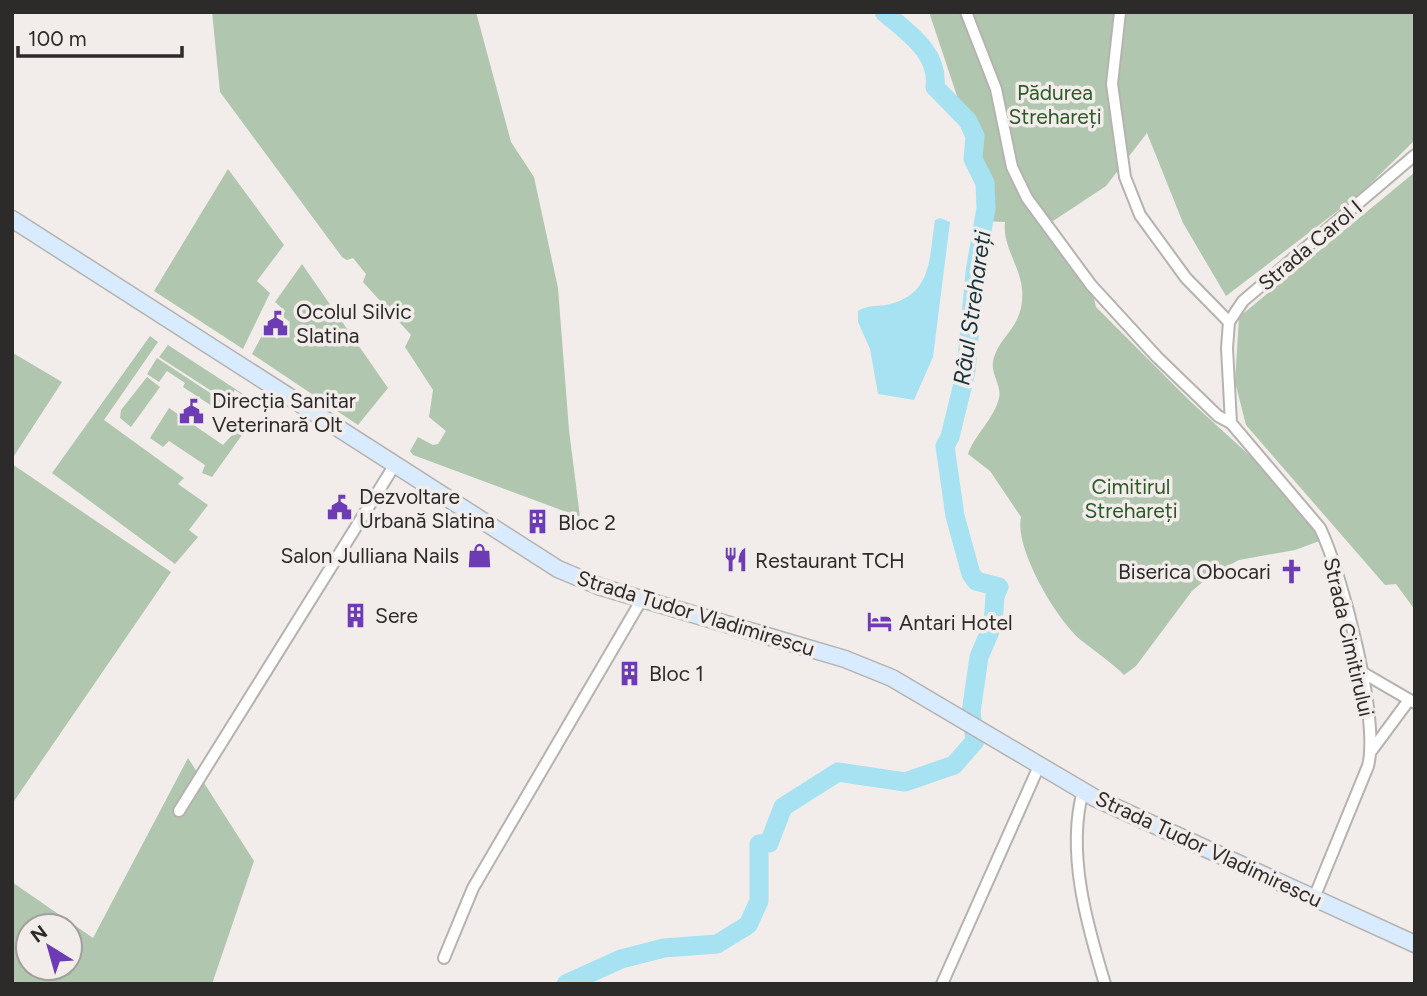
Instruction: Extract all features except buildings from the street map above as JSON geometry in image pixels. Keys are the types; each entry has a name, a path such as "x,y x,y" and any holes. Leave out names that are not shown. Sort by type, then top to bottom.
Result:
{"main road":[{"name":"Strada Tudor Vladimirescu","path":"12,219 558,569 642,599 845,659 892,678 936,701 1083,791 1415,944"}],"street":[{"name":"Strada Cimitirului","path":"966,12 996,89 1012,167 1027,198 1091,285 1157,357 1218,416 1231,423 1320,528 1331,554 1360,671 1372,750"},
{"path":"1120,12 1112,84 1125,177 1140,215 1186,278 1229,322 1227,348 1231,423"},
{"name":"Strada Carol I","path":"1229,322 1243,301 1415,155"},
{"path":"179,811 394,466"},
{"path":"444,958 473,888 642,599"},
{"path":"1360,671 1412,702"},
{"name":"Strada Cimitirului","path":"1314,898 1372,750 1412,702"},
{"path":"942,984 1039,766"},
{"path":"1083,791 1076,824 1080,878 1105,984"}],"green space":[{"path":"212,12 476,12 511,142 534,177 558,288 569,430 580,517 413,455 410,451 418,437 433,445 438,444 446,431 429,417 433,390 405,347 411,335 363,282 366,274 353,258 347,260 342,257 220,92"},
{"path":"929,12 1415,12 1415,140 1361,193 1226,296 1183,223 1147,133 1106,186 1047,225 1091,285 1096,307 1191,402 1280,483 1325,539 1295,550 1239,560 1211,575 1192,591 1136,666 1124,675 1082,641 1061,618 1031,565 1024,547 1021,517 990,471 968,454 997,406 1000,394 993,362 1000,344 1019,313 1022,289 1006,239 1005,222 983,221 975,150"},
{"path":"228,169 284,245 257,281 270,293 243,349 154,291"},
{"path":"1415,172 1415,610 1396,584 1385,585 1246,425 1235,382 1239,317"},
{"path":"302,264 388,388 358,425 252,354 265,330 277,339 290,322 282,316 285,311 275,302"},
{"path":"150,336 158,342 104,420 184,478 178,484 208,505 189,530 198,537 175,564 52,473"},
{"path":"168,345 263,407 235,390 227,401 159,357"},
{"path":"13,353 62,382 12,459 12,355"},
{"path":"157,358 227,404 224,408 218,404 215,408 183,387 185,383 167,371 159,382 147,374"},
{"path":"147,377 160,387 131,427 120,418 121,410"},
{"path":"169,408 223,445 241,425 247,428 212,477 202,473 205,465 169,441 163,447 150,438"},
{"path":"12,464 171,572 12,804"},
{"path":"188,758 254,861 212,984 12,984 12,882 55,912 14,912 14,982 84,982 84,932 93,938"}],"water":[{"path":"940,218 950,222 933,357 914,400 878,394 870,349 858,322 858,311 904,299 922,282 929,260 935,220"}],"waterway":[{"name":"Râul Strehareți","path":"566,984 621,959 664,948 717,944 748,925 759,901 759,844 769,843 783,807 838,772 905,782 954,765 975,741 971,712 979,657 993,624 995,596 999,587 976,581 971,574 955,516 945,446 950,437 966,371 975,272 986,208 985,183 973,159 975,136 968,121 935,87 935,75 927,53 884,12"}],"place":[{"name":"Ocolul Silvic Slatina","path":"276,323"},
{"name":"Direcția Sanitar Veterinară Olt","path":"192,412"},
{"name":"Dezvoltare Urbană Slatina","path":"339,508"},
{"name":"Bloc 2","path":"538,522"},
{"name":"Salon Julliana Nails","path":"479,555"},
{"name":"Restaurant TCH","path":"735,560"},
{"name":"Biserica Obocari","path":"1291,571"},
{"name":"Sere","path":"355,615"},
{"name":"Antari Hotel","path":"879,622"},
{"name":"Bloc 1","path":"629,673"}],"park label":[{"name":"Pădurea Strehareți","path":"1055,104"},
{"name":"Cimitirul Strehareți","path":"1131,498"}]}
